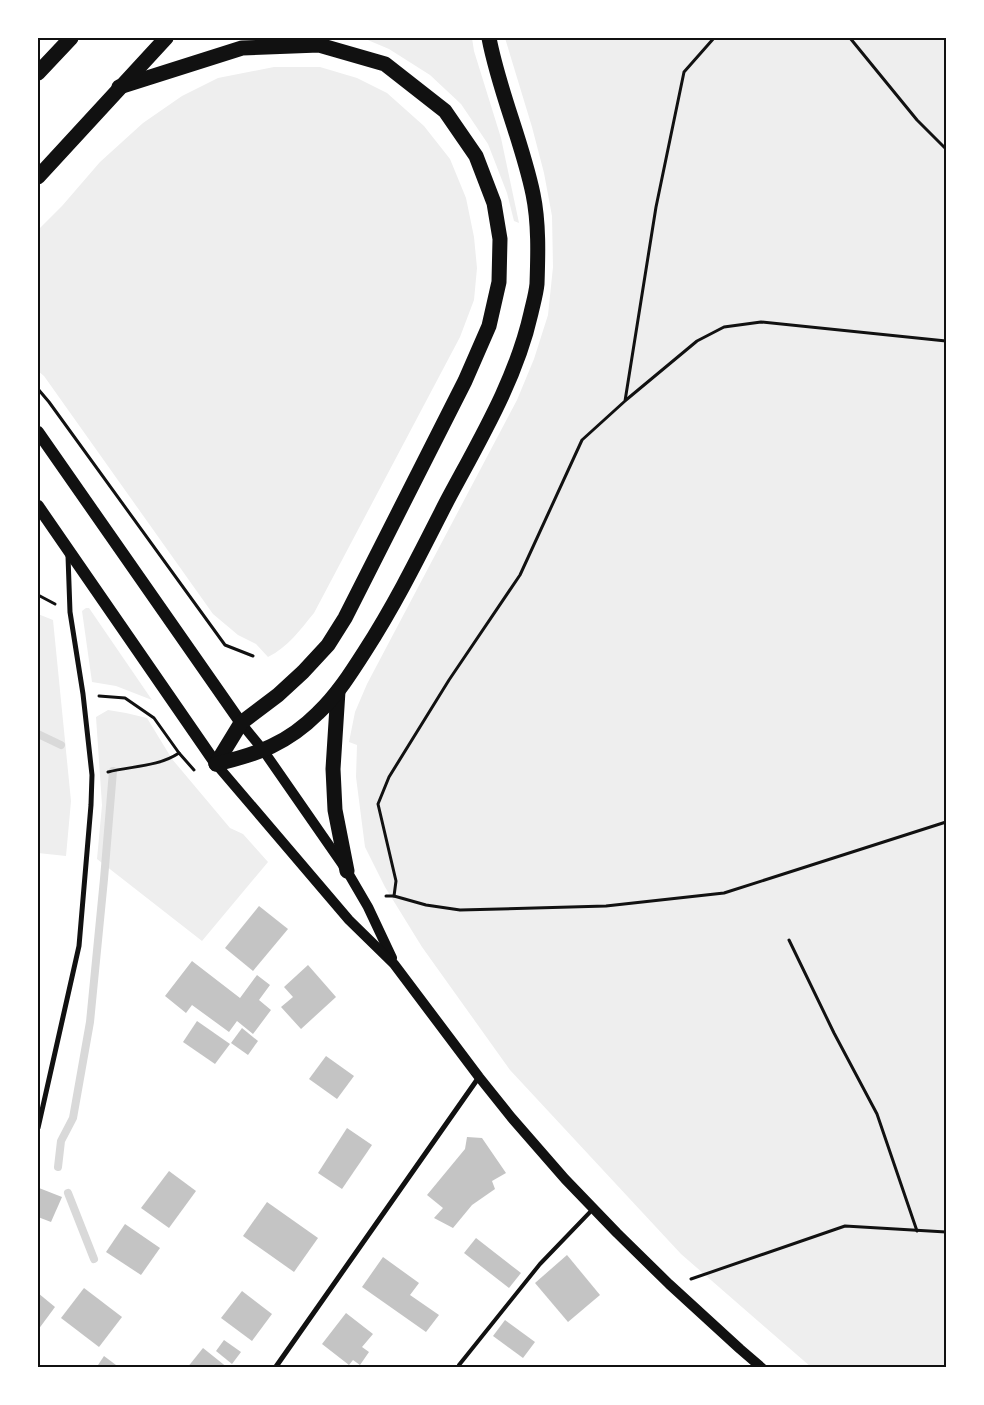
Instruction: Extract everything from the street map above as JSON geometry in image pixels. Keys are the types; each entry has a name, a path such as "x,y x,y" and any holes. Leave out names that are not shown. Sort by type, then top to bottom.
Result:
{"highway":[{"path":"38,73 71,38"},
{"path":"38,177 166,38"},
{"path":"216,764 263,750 282,742 300,730 338,691 375,636 403,587 500,399 526,335 537,287 538,241 533,196 522,150 492,56 489,38"},
{"path":"119,87 242,48 319,45 385,64 445,111 476,156 494,203 500,239 499,282 488,326 465,382 371,569 328,646 278,695 241,723 216,764"},
{"path":"338,691 333,769 335,810 347,871"}],"main road":[{"path":"38,432 347,871 368,907 394,964"},
{"path":"38,506 216,764 349,920 394,964 479,1077 512,1117 565,1179 594,1209 670,1284 762,1368"}],"street":[{"path":"38,1128 79,946 91,805 92,775 84,694 70,612 68,548"},
{"path":"275,1368 479,1077"}],"lane":[{"path":"459,1365 540,1264 594,1209"}],"path":[{"path":"624,401 656,207 684,72 714,38"},
{"path":"850,38 917,120 946,149"},
{"path":"394,896 396,881 378,804 389,777 449,680 520,575 582,440 624,401 697,341 724,327 761,322 946,341"},
{"path":"38,389 50,402 224,645 253,656"},
{"path":"84,694 125,698 154,718 197,774"},
{"path":"92,775 147,765 179,753"},
{"path":"386,896 460,910 606,906 724,893 946,822"},
{"path":"789,940 834,1033 877,1114 917,1231"},
{"path":"692,1278 844,1226 946,1232"}],"shaded area":[{"path":"363,38 472,38 474,51 501,138 519,223 514,221 507,193 488,144 461,104 430,75 389,49"},
{"path":"505,38 946,38 946,1367 811,1367 681,1254 510,1070 422,947 385,887 365,847 356,777 357,745 349,742 355,712 367,684 517,400 534,359 548,315 553,267 552,216 544,173 532,127"},
{"path":"274,67 320,67 357,78 387,93 424,126 450,159 466,198 474,237 477,268 474,300 460,337 314,613 288,643 268,657 256,644 238,635 213,614 44,376 38,371 38,230 62,206 100,162 143,123 182,96 218,78"},
{"path":"89,608 152,700 116,686 92,682 82,611"},
{"path":"38,614 53,620 71,801 66,856 38,853"},
{"path":"108,710 147,718 172,759 230,828 243,834 268,862 202,941 97,859 102,805 96,717"}],"building":[{"path":"259,906 288,929 253,971 225,948"},
{"path":"192,961 240,998 257,975 270,985 259,1000 271,1010 253,1034 237,1021 229,1032 192,1005 186,1013 165,996"},
{"path":"308,965 336,997 301,1029 281,1007 293,997 284,987"},
{"path":"197,1021 230,1044 215,1064 183,1042"},
{"path":"242,1028 258,1041 248,1055 231,1043"},
{"path":"326,1056 354,1076 337,1099 309,1079"},
{"path":"347,1128 372,1145 342,1189 318,1173"},
{"path":"467,1137 482,1138 506,1173 492,1181 495,1189 472,1205 453,1228 434,1218 443,1208 427,1195 465,1149"},
{"path":"169,1171 196,1191 169,1228 141,1208"},
{"path":"39,1188 62,1197 51,1222 38,1217"},
{"path":"267,1202 318,1238 294,1272 243,1236"},
{"path":"125,1224 160,1248 141,1275 106,1252"},
{"path":"476,1238 521,1273 509,1288 464,1253"},
{"path":"567,1255 600,1295 568,1322 535,1283"},
{"path":"383,1257 419,1283 410,1295 439,1315 426,1332 362,1287"},
{"path":"84,1288 122,1317 99,1347 61,1318"},
{"path":"242,1291 272,1314 252,1341 221,1318"},
{"path":"38,1293 55,1307 38,1330"},
{"path":"346,1313 373,1334 362,1347 369,1352 360,1365 353,1360 349,1365 322,1344"},
{"path":"505,1320 535,1342 523,1358 493,1336"},
{"path":"224,1340 241,1352 232,1364 216,1351"},
{"path":"203,1348 228,1368 187,1368"},
{"path":"104,1356 120,1368 96,1368"}],"waterway":[{"path":"38,734 61,745"},
{"path":"58,1167 61,1141 73,1118 90,1022 113,771"},
{"path":"68,1193 94,1259"}]}
